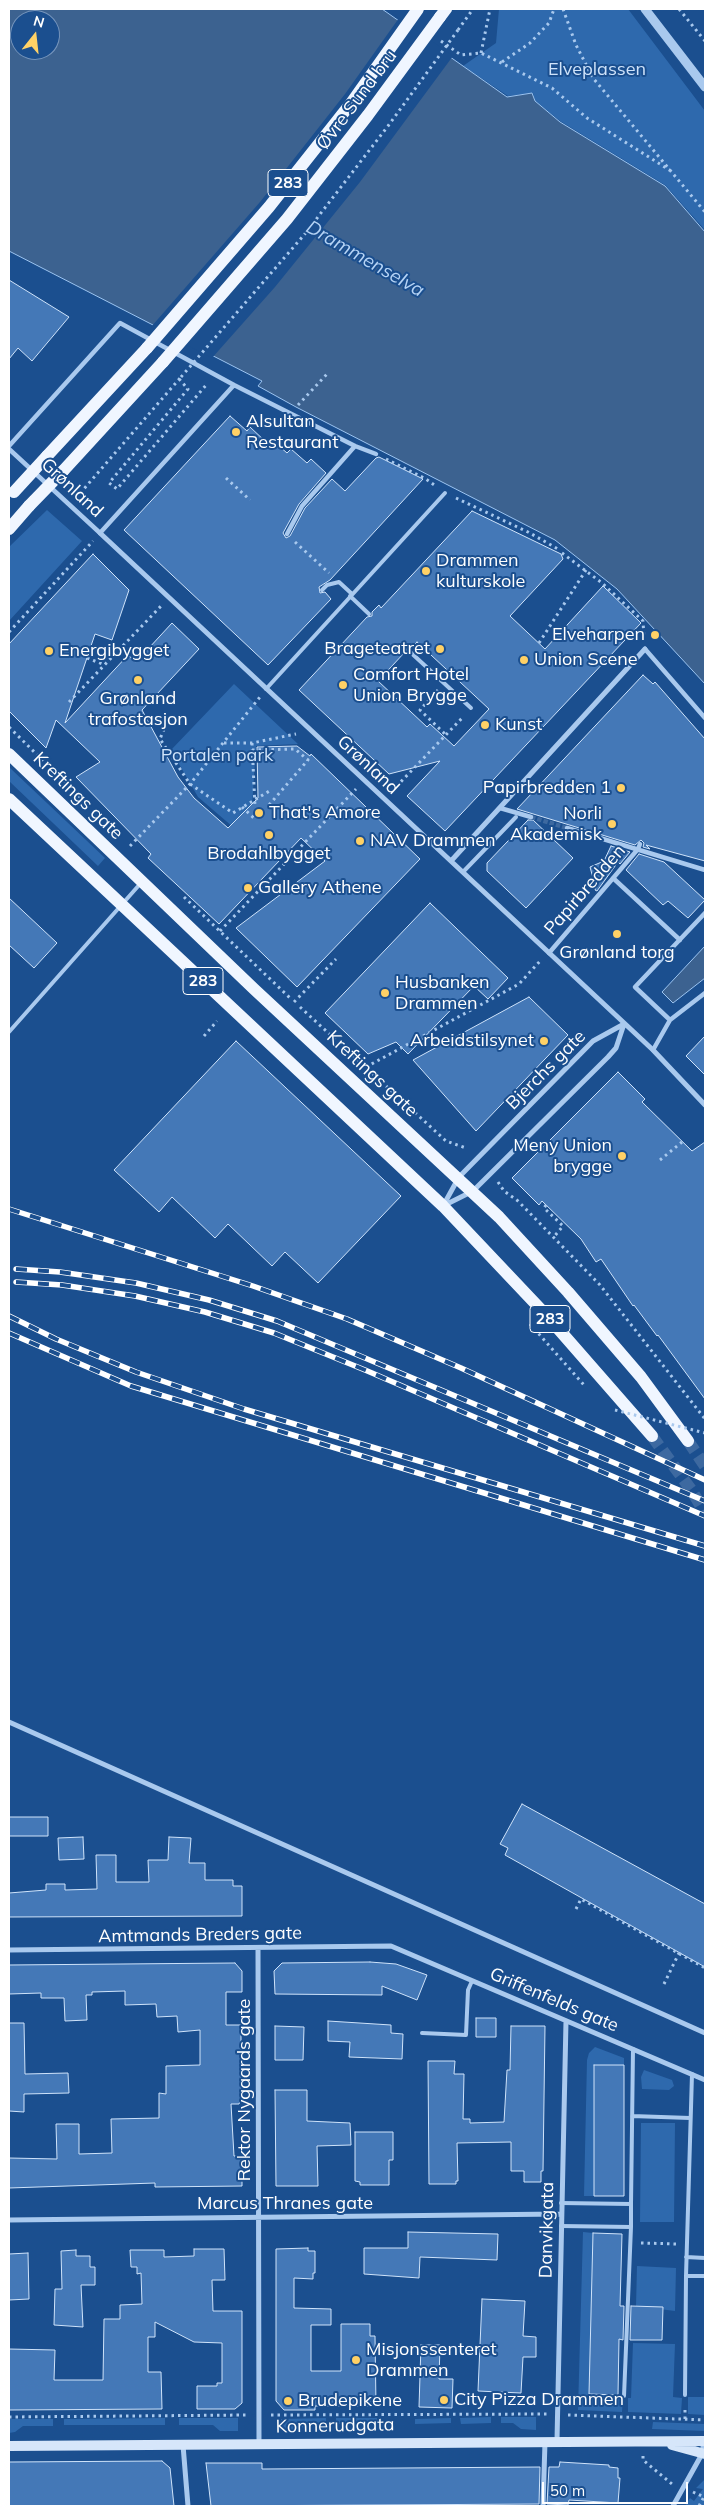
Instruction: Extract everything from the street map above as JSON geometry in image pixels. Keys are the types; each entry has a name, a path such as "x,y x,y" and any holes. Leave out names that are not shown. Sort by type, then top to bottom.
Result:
{"main road":[{"name":"Øvre Sund bru","path":"11,494 147,348 269,207 352,102 418,9"},
{"name":"Øvre Sund bru","path":"9,529 163,362 287,219 374,108 443,13"},
{"name":"Kreftings gate","path":"9,754 142,882 459,1177 568,1292 641,1377 688,1441"},
{"name":"283","path":"9,799 443,1206 548,1317 652,1436"},
{"name":"Konnerudgata","path":"9,2446 546,2440 705,2441"},
{"name":"Konnerudgata","path":"661,2442 703,2454"}],"street":[{"path":"645,9 705,87"},
{"path":"9,448 120,323 234,385 355,446 376,454"},
{"path":"100,533 234,385"},
{"path":"287,534 302,506 355,446"},
{"name":"Grønland","path":"9,448 653,1050 705,1105"},
{"path":"451,861 645,649 705,718"},
{"path":"500,808 531,817"},
{"path":"567,828 639,846 705,870"},
{"name":"Papirbredden","path":"548,953 639,846"},
{"path":"613,878 680,940"},
{"path":"670,1020 635,987 705,913"},
{"path":"653,1050 670,1020 705,992"},
{"name":"Bjerchs gate","path":"443,1206 459,1177 593,1041 624,1024"},
{"name":"Bjerchs gate","path":"443,1206 472,1191 608,1057 616,1048 624,1024"},
{"path":"9,1722 705,2033"},
{"name":"Amtmands Breders gate","path":"9,1950 391,1946"},
{"name":"Griffenfelds gate","path":"391,1946 705,2080"},
{"name":"Rektor Nygaards gate","path":"258,1948 259,2443"},
{"name":"Danvikgata","path":"557,2440 560,2226 566,2021"},
{"name":"Marcus Thranes gate","path":"9,2220 561,2214"},
{"path":"543,2506 546,2440"},
{"path":"672,2506 703,2454 705,2441"},
{"path":"183,2444 188,2506"}],"lane":[{"path":"266,688 445,493"},
{"path":"322,590 327,585 339,582 369,614"},
{"path":"408,650 471,708"},
{"path":"463,872 516,817"},
{"path":"9,1032 142,882"},
{"path":"422,2033 466,2035 468,1990 472,1981"},
{"path":"624,2396 631,2228 633,2049"},
{"path":"685,2396 686,2257 692,2074"},
{"path":"632,2116 690,2118"},
{"path":"561,2203 631,2204"},
{"path":"560,2226 631,2228"},
{"path":"686,2257 705,2258"},
{"path":"686,2276 705,2276"}],"path":[{"path":"70,504 304,235 383,133 473,9"},
{"path":"481,53 490,9"},
{"path":"502,62 530,43 549,22 554,9"},
{"path":"563,9 576,45 593,78 705,212"},
{"path":"679,9 705,42"},
{"path":"437,38 461,55 481,53 552,88 587,118 671,172"},
{"path":"296,407 327,374"},
{"path":"180,378 188,389 109,483 117,488 215,375"},
{"path":"376,454 426,479 445,493 528,532 558,549"},
{"path":"226,478 250,500"},
{"path":"9,632 100,533"},
{"path":"287,534 339,582"},
{"path":"562,552 586,570 643,621 645,649"},
{"path":"539,643 586,570"},
{"path":"69,702 169,597"},
{"path":"87,658 105,665"},
{"path":"444,683 420,710 446,735"},
{"path":"130,846 190,784 266,688"},
{"path":"385,799 471,708"},
{"path":"9,727 88,805"},
{"path":"164,729 160,739 190,784 233,813 270,790"},
{"path":"223,743 252,743 312,730"},
{"path":"252,743 255,807"},
{"path":"252,750 295,749 308,760 269,805"},
{"path":"220,931 365,780"},
{"path":"242,807 256,820"},
{"path":"123,839 137,853"},
{"path":"179,892 294,1002 446,1141 466,1148"},
{"path":"366,1067 519,984 548,953"},
{"path":"294,1002 336,959"},
{"path":"204,1036 217,1021"},
{"path":"660,1160 682,1142"},
{"path":"498,1182 504,1191 600,1285 705,1419"},
{"path":"546,1205 544,1208 563,1226 553,1238"},
{"path":"526,1319 590,1392"},
{"path":"608,1407 705,1433"},
{"path":"576,1909 582,1899 705,1968"},
{"path":"664,1984 679,1953"},
{"path":"630,2242 687,2244"},
{"path":"9,2417 557,2414 705,2420"},
{"path":"645,2418 645,2424"},
{"path":"643,2453 643,2460 674,2485"},
{"path":"693,2492 704,2496 698,2506"}],"green space":[{"name":"Elveplassen","path":"499,9 628,9 705,111 705,230 665,185 560,121 535,101 533,93 508,96 463,66 496,43"},
{"path":"47,510 82,541 9,621 9,547"},
{"name":"Portalen park","path":"234,684 298,744 256,746 252,807 233,827 198,797 171,750"},
{"path":"9,767 105,858 98,866 9,781"},
{"path":"595,2047 624,2058 624,2065 594,2065 594,2196 584,2196 587,2060 589,2053"},
{"path":"644,2070 672,2080 674,2086 669,2090 642,2089 641,2077"},
{"path":"641,2123 675,2123 674,2222 640,2222"},
{"path":"583,2232 593,2233 589,2394 623,2397 622,2412 578,2410"},
{"path":"637,2266 676,2268 675,2311 636,2306"},
{"path":"633,2343 675,2344 673,2397 682,2398 681,2414 628,2412 628,2398 631,2398"},
{"path":"688,2397 705,2397 705,2415 688,2414"},
{"path":"491,2417 491,2423 461,2424 460,2418"},
{"path":"501,2417 536,2417 536,2430 521,2429 513,2423 501,2423"},
{"path":"165,2418 165,2425 64,2425 64,2419"},
{"path":"179,2418 238,2418 238,2431 220,2431 213,2425 179,2425"},
{"path":"326,2418 326,2424 308,2424 297,2431 281,2431 281,2419"},
{"path":"336,2418 377,2418 377,2424 336,2424"},
{"path":"451,2418 451,2423 415,2424 415,2419"},
{"path":"9,2419 53,2419 53,2426 23,2426 15,2432 9,2433"},
{"path":"653,2422 705,2424 705,2431 652,2429"},
{"path":"705,2479 705,2506 685,2506 690,2498 694,2501 703,2489 696,2488"}],"water":[{"name":"Drammenselva","path":"9,9 382,9 507,97 532,93 535,101 560,122 665,186 705,232 705,684 617,589 555,540 296,407 258,386 262,381 9,251"},
{"path":"705,946 705,978 673,1003 662,992"}],"pier":[{"path":"399,18 453,56 360,182 275,287 212,358 151,327 260,202 345,94"}],"building":[{"path":"9,280 69,317 32,361 18,348 9,359"},
{"path":"230,416 247,431 250,427 266,442 270,438 287,453 291,449 307,463 311,459 326,473 299,504 283,533 286,538 290,536 305,508 332,479 345,491 376,458 379,457 423,479 330,580 319,587 320,593 325,592 331,599 268,665 124,530"},
{"path":"472,511 561,554 563,559 510,616 545,649 603,586 641,623 445,831 407,796 440,761 389,774 299,690 367,617 372,616 372,612 379,605 381,608","holes":["417,642 489,709 454,746 430,724 427,727 378,681 405,652 406,647 411,648"]},
{"path":"93,554 129,590 112,640 95,634 65,723 128,655 136,662 172,623 199,649 142,710 178,777 194,798 228,828 258,798 257,747 297,746 310,756 311,754 420,859 297,987 236,928 325,861 301,838 219,924 148,858 151,854 76,777 100,762 56,720 46,748 9,711 9,644"},
{"name":"Papirbredden 1","path":"643,675 653,684 655,682 705,739 705,861 646,845 650,849 643,847 644,843 641,840 635,845 517,809"},
{"path":"528,820 533,820 573,858 526,908 487,871 487,863"},
{"path":"611,846 630,852 620,864 618,862 597,891 595,890 598,881 593,878 590,867 604,861"},
{"path":"639,854 664,862 705,900 688,918 668,901 663,905 626,870"},
{"path":"9,898 57,943 34,968 9,945"},
{"path":"430,903 508,978 488,999 474,986 408,1054 396,1042 368,1054 325,1013"},
{"path":"529,997 568,1035 476,1131 413,1060"},
{"path":"705,1036 705,1075 686,1056"},
{"path":"236,1041 401,1196 318,1283 285,1252 272,1266 228,1224 215,1238 172,1197 159,1212 114,1170"},
{"path":"618,1072 645,1099 642,1102 692,1151 705,1142 705,1399 658,1335 633,1306 601,1259 596,1262 581,1239 542,1201 539,1205 512,1178"},
{"path":"522,1804 705,1904 705,1967 505,1855 508,1848 500,1844"},
{"path":"9,1817 48,1817 48,1836 9,1836"},
{"path":"83,1837 84,1859 59,1860 58,1838"},
{"path":"169,1837 191,1838 189,1863 205,1863 205,1880 233,1880 233,1886 242,1886 242,1916 9,1917 9,1893 46,1890 46,1884 65,1884 65,1890 97,1889 96,1855 116,1855 116,1882 149,1882 148,1860 168,1860"},
{"path":"370,1962 396,1964 427,1975 417,2000 382,1986 382,1995 275,1994 274,1971 282,1963"},
{"path":"235,1963 242,1971 242,1992 226,1992 226,2025 241,2025 241,2099 239,2104 231,2104 234,2156 242,2156 242,2186 155,2187 155,2183 9,2188 9,2158 57,2159 56,2124 79,2124 79,2154 112,2153 111,2119 159,2118 159,2093 166,2094 166,2066 200,2065 200,2030 178,2032 177,2016 157,2017 156,2004 125,2005 125,1991 92,1992 92,1995 86,1995 87,2020 65,2021 64,1998 41,1998 41,1993 9,1994 9,1965"},
{"path":"476,2018 496,2018 496,2037 476,2037"},
{"path":"328,2021 391,2025 391,2033 403,2034 402,2059 349,2057 350,2042 328,2041"},
{"path":"9,2023 24,2023 25,2074 68,2073 69,2093 24,2094 24,2112 9,2111"},
{"path":"275,2026 304,2027 303,2060 275,2060"},
{"path":"511,2026 545,2026 543,2171 541,2171 541,2182 524,2182 524,2171 511,2171 511,2142 457,2143 458,2181 456,2181 456,2184 429,2184 428,2061 455,2061 454,2074 464,2074 463,2119 470,2119 470,2123 504,2122 507,2070 510,2070"},
{"path":"594,2065 624,2065 624,2196 594,2196"},
{"path":"275,2090 307,2090 307,2121 350,2123 351,2145 317,2146 318,2186 276,2186"},
{"path":"355,2132 393,2132 393,2160 389,2160 389,2185 360,2185 360,2182 355,2181"},
{"path":"408,2232 498,2234 497,2260 420,2257 419,2278 364,2274 364,2248 408,2248"},
{"path":"593,2233 622,2234 620,2306 624,2306 623,2340 619,2339 618,2395 589,2394"},
{"path":"308,2248 308,2251 315,2251 315,2273 313,2273 313,2279 294,2278 294,2308 331,2309 331,2325 311,2325 311,2371 341,2371 341,2324 370,2324 370,2336 375,2336 376,2406 315,2406 315,2410 284,2410 276,2401 276,2249"},
{"path":"194,2249 224,2249 225,2280 212,2280 213,2311 242,2311 242,2403 235,2409 197,2409 197,2386 217,2386 217,2383 222,2383 222,2343 194,2342 155,2322 155,2337 148,2337 148,2372 161,2372 162,2409 9,2410 9,2349 55,2350 54,2380 103,2380 104,2319 120,2319 120,2305 142,2304 141,2273 137,2274 137,2267 131,2267 130,2250 164,2250 164,2257 194,2256"},
{"path":"76,2250 76,2256 90,2256 90,2267 95,2267 95,2285 81,2285 83,2327 54,2325 55,2289 62,2289 61,2251"},
{"path":"28,2253 29,2299 9,2300 9,2254"},
{"path":"482,2299 525,2301 523,2336 536,2337 536,2357 523,2357 521,2393 478,2391"},
{"path":"631,2306 663,2307 662,2340 630,2340"},
{"path":"421,2345 440,2345 439,2379 453,2379 452,2408 419,2407"},
{"path":"162,2461 170,2468 174,2506 9,2506 9,2462"},
{"path":"560,2462 609,2465 609,2467 618,2468 618,2478 620,2478 618,2503 569,2500 568,2505 547,2504 549,2467 559,2467"},
{"path":"206,2463 262,2463 262,2469 540,2467 539,2504 211,2506"}],"tunnel":[{"path":"531,817 567,828"},
{"path":"652,1436 692,1491 705,1513"},
{"path":"688,1441 705,1466"}],"railway":[{"path":"9,1209 253,1286 347,1319 461,1368 705,1480"},
{"path":"16,1269 60,1272 136,1283 209,1300 277,1321 705,1501"},
{"path":"16,1282 62,1285 135,1296 205,1312 274,1333 365,1370 705,1516"},
{"path":"9,1316 56,1339 136,1372 244,1409 705,1546"},
{"path":"9,1333 131,1386 705,1560"}],"place":[{"name":"Alsultan Restaurant","path":"236,432"},
{"name":"Drammen kulturskole","path":"426,571"},
{"name":"Elveharpen","path":"655,635"},
{"name":"Brageteatret","path":"440,649"},
{"name":"Energibygget","path":"49,651"},
{"name":"Union Scene","path":"524,660"},
{"name":"Grønland trafostasjon","path":"138,680"},
{"name":"Comfort Hotel Union Brygge","path":"343,685"},
{"name":"Kunst","path":"485,725"},
{"name":"Papirbredden 1","path":"621,788"},
{"name":"That's Amore","path":"259,813"},
{"name":"Norli Akademisk","path":"612,824"},
{"name":"Brodahlbygget","path":"269,835"},
{"name":"NAV Drammen","path":"360,841"},
{"name":"Gallery Athene","path":"248,888"},
{"name":"Grønland torg","path":"617,934"},
{"name":"Husbanken Drammen","path":"385,993"},
{"name":"Arbeidstilsynet","path":"544,1041"},
{"name":"Meny Union brygge","path":"622,1156"},
{"name":"Misjonssenteret Drammen","path":"356,2360"},
{"name":"City Pizza Drammen","path":"444,2400"},
{"name":"Brudepikene","path":"288,2401"}]}
